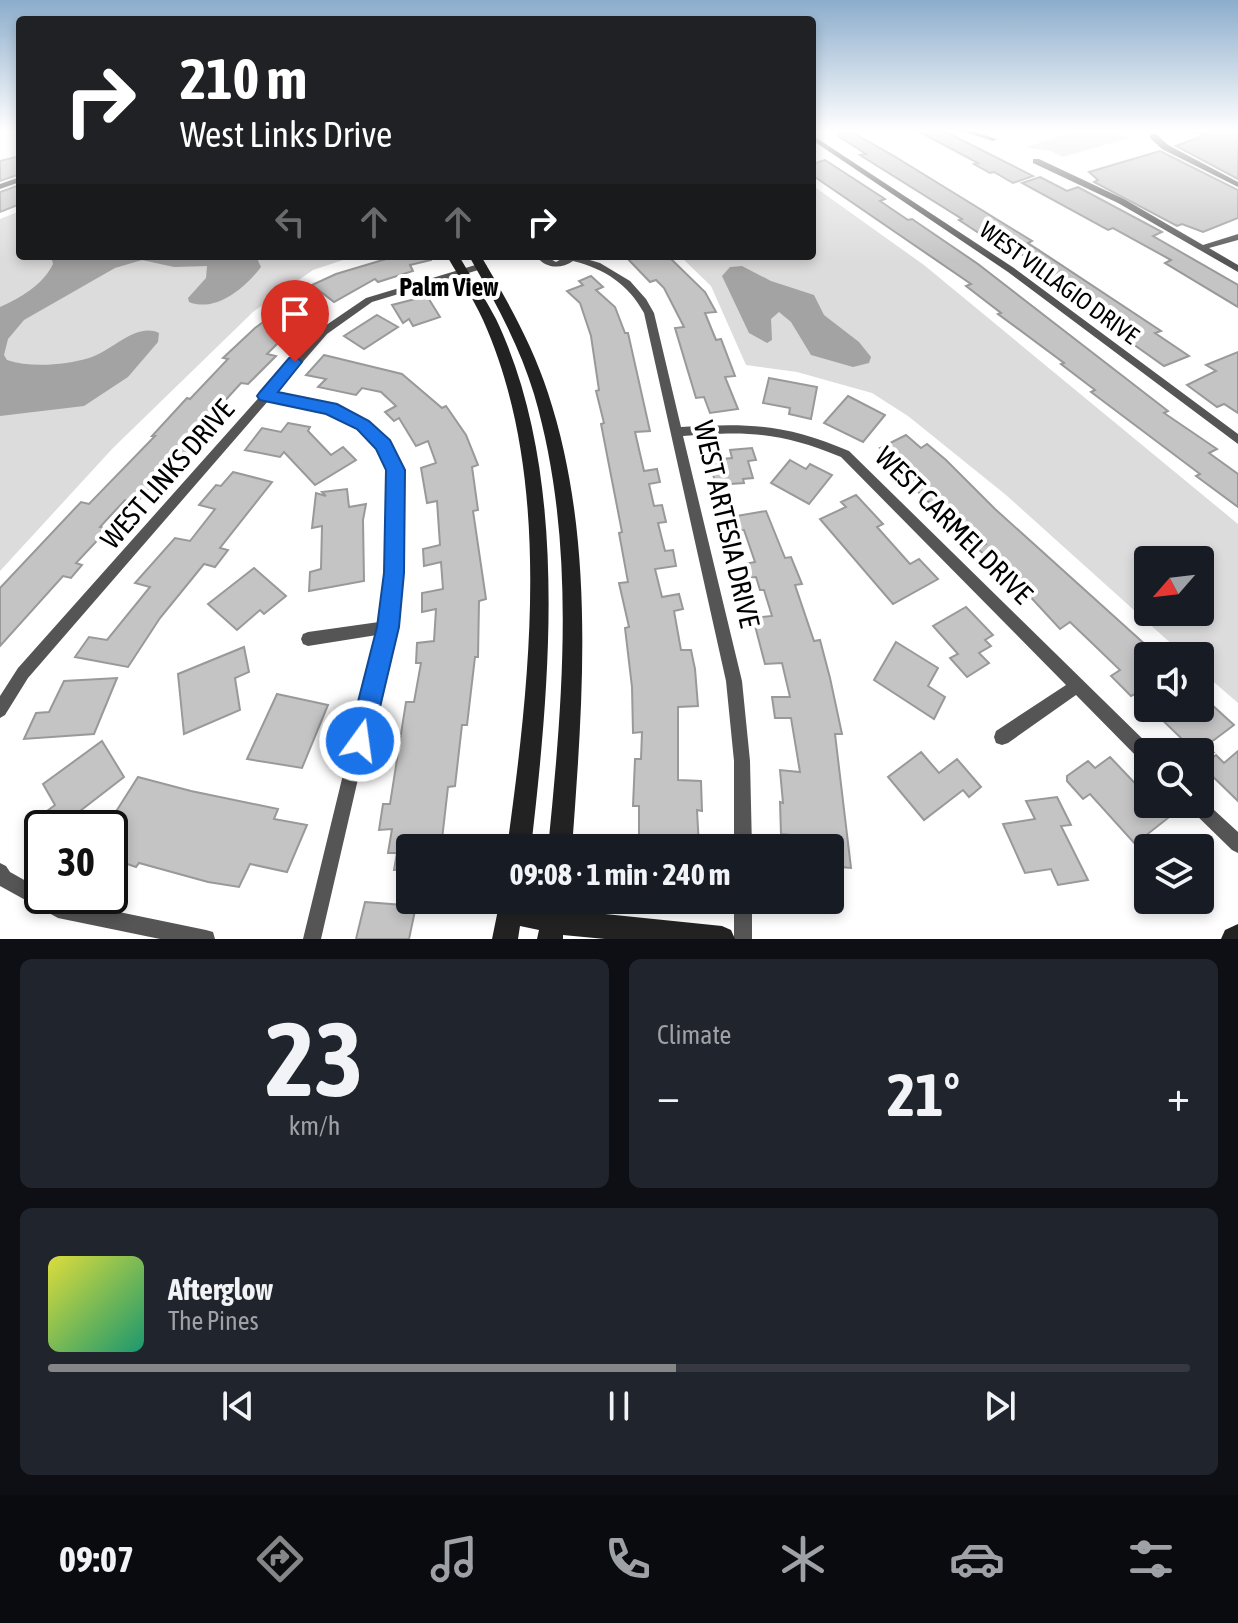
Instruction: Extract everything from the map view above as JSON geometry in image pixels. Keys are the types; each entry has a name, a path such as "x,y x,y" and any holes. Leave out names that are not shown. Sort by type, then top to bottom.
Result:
{"street":[{"name":"WEST VILLAGIO DRIVE","path":"867,174 1011,270 1238,440"},
{"path":"1063,174 1121,201 1238,269"},
{"path":"1217,174 1238,185"},
{"path":"1201,248 1238,237"},
{"path":"456,260 487,316 506,366 524,439 534,510 538,586 536,677 530,772 521,834"},
{"name":"WEST ARTESIA DRIVE","path":"546,260 552,264 562,264 568,260"},
{"name":"WEST ARTESIA DRIVE","path":"586,260 613,271 643,301 649,313 734,681 742,761 743,834"},
{"path":"479,261 526,350 547,412 562,494 570,555 573,650 561,834"},
{"name":"WEST LINKS DRIVE","path":"0,710 23,673 309,344 350,311 380,296 463,271 479,261"},
{"path":"265,396 331,409 363,425 384,445 395,470 397,514 388,627 312,939"},
{"name":"WEST CARMEL DRIVE","path":"676,432 754,426 810,438 845,454 893,498 1134,742"},
{"path":"308,639 388,627"},
{"path":"1002,737 1077,686"},
{"path":"1211,818 1238,844"},
{"path":"0,872 4,878 58,909 206,939"},
{"path":"505,939 510,914"},
{"path":"743,914 743,939"},
{"path":"552,920 722,939"}],"shaded area":[{"path":"816,188 924,265 1238,524 1238,703 1214,682 1214,642 1169,642 1152,626 1214,626 1214,546 1134,546 1134,610 1006,495 908,416 872,393 797,372 746,365 711,286 684,260 816,260"},
{"path":"16,213 16,260 343,260 313,270 253,312 113,448 0,571 0,219"},
{"path":"52,260 142,260 115,268 24,320 8,339 4,355 7,360 37,365 80,360 97,355 141,331 159,333 158,342 128,377 84,406 0,416 0,307 37,284 53,264"},
{"path":"142,260 258,260 261,267 230,296 210,304 199,304 189,302 188,298 206,278 207,266 174,267"},
{"path":"742,266 771,281 814,295 824,315 859,342 871,357 869,363 853,367 811,355 791,322 779,312 771,319 772,340 767,343 749,333 722,276 730,267"}],"building":[{"path":"0,174 16,174 16,175 0,181"},
{"path":"816,174 846,174 885,199 880,201 978,264 1168,411 1164,413 1217,449 1209,453 1238,474 1238,507 1196,476 1200,474 1091,392 1095,390 1061,364 1064,363 966,286 971,284 816,178"},
{"path":"890,174 923,174 1032,241 1028,243 1161,331 1155,333 1189,356 1164,366 1095,317 1102,314 1077,297 1071,299 1023,263 1032,261 1001,241 994,243 959,220 962,219"},
{"path":"997,174 1033,176 1013,183"},
{"path":"1091,174 1206,174 1238,190 1238,218 1203,232 1182,224 1177,226 1094,182 1098,180"},
{"path":"1040,177 1067,191 1078,187 1162,232 1153,236 1238,285 1238,307 1165,263 1171,260 1022,183"},
{"path":"16,186 16,206 0,212 0,192"},
{"path":"383,260 431,260 410,265 413,271 378,282 375,279 334,302 312,285"},
{"path":"629,260 672,260 705,292 716,312 705,313 716,340 721,339 735,376 725,377 738,409 710,413 704,397 696,398 675,328 684,327 664,288 656,280 650,282"},
{"path":"591,276 603,287 596,290 615,307 625,333 628,333 650,431 635,432 644,471 657,469 660,482 649,484 654,506 662,505 666,522 658,523 665,551 673,550 676,566 655,569 662,597 679,594 683,609 674,611 681,650 691,650 695,669 698,706 678,707 678,780 701,781 702,811 697,810 698,834 639,834 639,806 633,806 635,759 641,759 642,732 633,733 632,687 625,628 629,627 619,583 628,582 619,533 622,532 601,424 604,423 596,391 599,390 591,336 580,303 567,291 583,285 579,281"},
{"path":"427,296 440,317 413,326 409,319 403,323 392,305"},
{"path":"293,300 324,309 311,321 303,318 267,354 276,356 248,384 241,383 221,405 227,406 160,482 155,481 136,503 125,500 100,527 108,529 76,563 82,565 71,578 63,576 0,646 0,588 81,502 89,504 155,436 152,436 228,359 223,358 255,328"},
{"path":"377,315 398,327 364,349 344,336"},
{"path":"1238,352 1238,413 1224,404 1217,407 1187,385 1216,371 1206,365"},
{"path":"324,355 402,374 442,408 446,406 466,435 478,465 472,467 478,510 473,511 486,599 479,601 478,657 475,657 467,725 462,725 455,786 448,787 443,834 396,834 396,853 388,853 392,829 379,830 383,804 390,804 406,702 414,702 421,663 416,663 417,643 434,641 436,609 422,612 422,593 443,589 441,562 424,566 423,549 440,545 437,501 427,503 421,468 436,463 428,441 416,446 399,418 394,421 385,412 396,406 381,392 362,388 356,395 318,387 326,379 306,375"},
{"path":"769,378 817,387 811,419 789,414 790,408 763,403"},
{"path":"848,396 885,415 863,442 824,423"},
{"path":"288,423 310,427 308,431 331,455 343,447 356,460 315,485 284,452 280,457 245,450 262,428 281,432"},
{"path":"906,435 921,448 927,444 1142,642 1134,642 1134,694 1131,696 1111,676 1120,670 1070,622 1060,629 1025,591 978,549 986,544 943,504 935,508 887,462 892,459 880,448"},
{"path":"752,448 756,460 748,461 753,478 743,479 744,483 716,485 709,460 732,458 730,450"},
{"path":"790,460 806,469 810,464 832,475 809,504 771,483"},
{"path":"233,472 272,482 220,548 228,550 215,567 204,564 160,618 128,667 75,657 89,637 107,640 150,587 135,583 175,538 190,541 215,509 199,505 216,485 221,486"},
{"path":"347,489 349,507 366,504 363,520 364,581 309,591 310,572 321,569 322,526 312,528 316,493 326,496 322,492"},
{"path":"856,495 883,524 877,527 910,564 919,559 938,579 893,604 820,519 846,507 841,502"},
{"path":"766,511 785,558 791,557 802,584 795,585 814,641 820,640 842,734 835,734 851,868 844,867 844,834 781,834 780,802 783,803 780,770 800,772 791,718 775,718 772,697 790,697 782,663 765,664 753,618 772,616 764,590 760,590 756,577 745,578 740,565 755,562 744,530 731,532 725,518"},
{"path":"254,568 286,596 264,614 260,610 237,630 208,604"},
{"path":"966,607 993,635 985,640 991,646 979,653 989,663 967,677 950,658 958,654 933,626"},
{"path":"896,642 938,668 928,686 945,697 934,719 874,680"},
{"path":"244,647 249,672 235,678 240,710 184,734 178,674"},
{"path":"117,678 94,734 24,739 36,713 49,712 64,681"},
{"path":"277,694 328,705 302,768 247,759"},
{"path":"1214,707 1234,725 1214,740 1181,738 1164,722 1214,722"},
{"path":"102,741 124,777 81,810 48,810 55,805 43,784"},
{"path":"1238,751 1238,801 1214,778 1214,757 1216,755 1224,763"},
{"path":"921,752 939,773 957,759 981,787 969,797 963,790 924,820 888,777"},
{"path":"1110,757 1134,782 1134,818 1168,818 1148,834 1134,834 1134,843 1090,794 1083,799 1067,781 1067,776 1088,761 1095,768"},
{"path":"138,777 278,809 274,819 307,825 287,872 250,864 239,887 139,863 136,867 128,864 128,810 117,810"},
{"path":"1057,797 1071,825 1061,826 1088,880 1058,885 1051,869 1025,873 1003,824 1035,819 1026,801"},
{"path":"365,902 396,904 396,914 414,914 409,939 356,939"}],"district":[{"name":"Palm View","path":"449,287"}],"route":[{"path":"295,362 265,396 331,409 363,425 384,445 395,470 397,514 388,627 360,741"}]}
